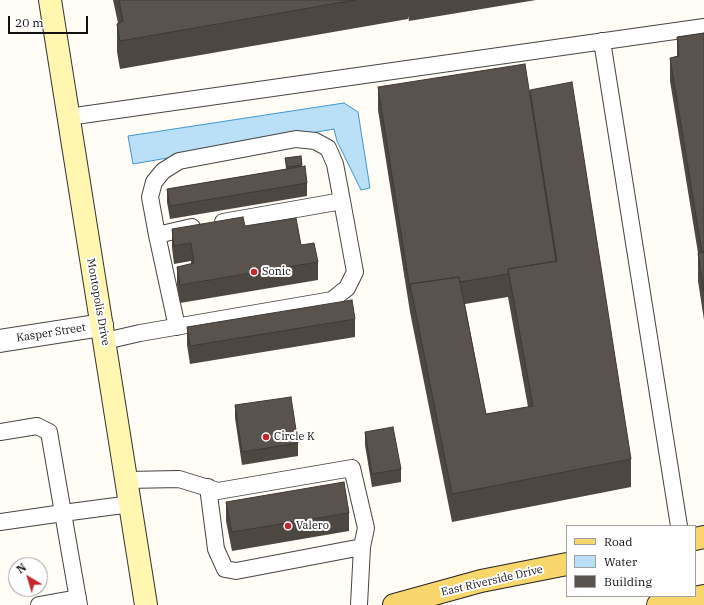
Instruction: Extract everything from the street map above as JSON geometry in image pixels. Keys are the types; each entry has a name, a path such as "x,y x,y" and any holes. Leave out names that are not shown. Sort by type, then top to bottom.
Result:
{"main road":[{"name":"Montopolis Drive","path":"50,0 146,605"},
{"name":"East Riverside Drive","path":"394,605 481,581 566,564"},
{"path":"658,605 704,596"}],"street":[{"name":"Kasper Street","path":"0,341 104,333"}],"lane":[{"path":"68,117 704,27"},
{"path":"602,41 679,525"},
{"path":"104,333 177,327 332,300 347,288 355,272 335,164 328,148 315,141 296,139 179,161 163,171 154,182 150,197 177,327"},
{"path":"157,234 342,201"},
{"path":"0,432 37,426 49,432 78,601 41,605"},
{"path":"127,480 179,479 218,491 352,468 366,528 362,547 359,605"},
{"path":"208,487 216,549 225,569 236,571 362,547"},
{"path":"0,522 131,504"}],"water":[{"path":"344,103 358,112 370,188 361,190 337,141 334,129 133,164 128,136"}],"building":[{"path":"119,0 355,0 120,41 117,24 123,21"},
{"path":"704,33 704,252 702,252 670,58 679,56 677,37"},
{"path":"525,64 556,261 508,269 508,274 460,282 459,277 410,284 410,290 378,87"},
{"path":"572,82 631,459 452,494 410,284 459,277 486,414 533,406 508,269 557,261 530,90"},
{"path":"301,156 302,165 287,167 285,158"},
{"path":"305,166 307,183 170,206 167,189"},
{"path":"243,217 245,226 296,218 301,245 314,243 318,262 180,285 177,267 194,263 191,243 174,246 172,229"},
{"path":"704,252 704,292 698,253"},
{"path":"352,300 355,319 190,346 187,327"},
{"name":"Circle K","path":"291,397 298,443 242,452 235,405"},
{"path":"393,427 401,469 372,474 365,432"},
{"path":"344,482 349,513 232,532 226,502"}],"place":[{"name":"Sonic","path":"254,272"},
{"name":"Circle K","path":"266,437"},
{"name":"Valero","path":"288,526"}]}
